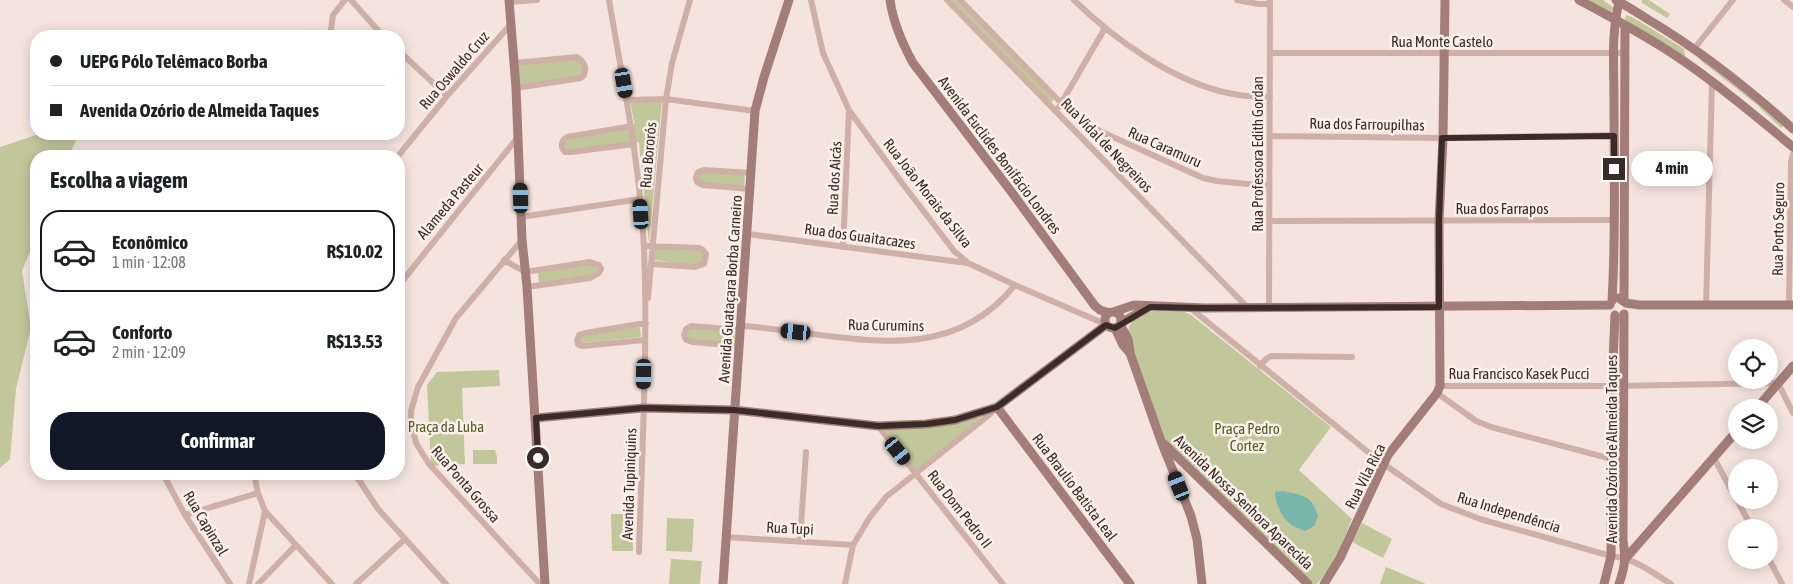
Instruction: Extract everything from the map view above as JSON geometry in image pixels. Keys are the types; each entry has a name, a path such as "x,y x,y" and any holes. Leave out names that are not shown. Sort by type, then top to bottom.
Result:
{"street":[{"path":"331,30 333,15 344,0"},
{"path":"351,0 377,30"},
{"path":"537,0 509,1 516,88 522,240 536,418 545,584"},
{"name":"Avenida Tupiniquins","path":"609,0 632,126 644,247 647,315 639,552"},
{"name":"Rua Bororós","path":"647,315 666,99 672,63 690,0"},
{"name":"Avenida Guataçara Borba Carneiro","path":"723,584 755,111 789,0"},
{"name":"Rua João Morais da Silva","path":"811,0 823,53 849,110 954,250 968,263 1015,285 1114,325"},
{"name":"Avenida Euclides Bonifácio Londres","path":"890,0 891,9 903,44 913,63 1010,190 1095,306 1100,310 1119,314 1114,325"},
{"name":"Rua Vidal de Negreiros","path":"947,0 1248,308"},
{"name":"Rua Vidal de Negreiros","path":"960,0 1060,103"},
{"path":"1074,0 1105,28 1150,59 1202,86 1227,93 1270,98"},
{"path":"1237,0 1258,4 1270,2"},
{"path":"1444,0 1439,220 1439,389 1476,421 1491,427 1623,462"},
{"path":"1580,0 1684,61 1793,147"},
{"path":"1694,49 1733,0"},
{"path":"1784,0 1793,7"},
{"path":"1791,305 1639,306 1623,308 1612,312 1614,54 1617,1 1672,34 1730,75 1793,129"},
{"name":"Rua Professora Edith Gordan","path":"1269,308 1270,2"},
{"name":"Rua Oswaldo Cruz","path":"403,150 447,96 511,24"},
{"name":"Avenida Ozório de Almeida Taques","path":"1619,584 1626,558 1623,540 1625,25"},
{"path":"1056,112 1105,28"},
{"name":"Rua Monte Castelo","path":"1270,52 1625,54"},
{"path":"405,57 447,96"},
{"path":"514,63 577,57 585,66 584,75 581,78 516,88"},
{"path":"1706,306 1712,82"},
{"path":"627,100 666,99 755,111"},
{"name":"Rua Caramuru","path":"1060,103 1073,115 1102,132 1202,178 1269,186"},
{"name":"Rua dos Aicás","path":"843,247 849,110"},
{"path":"632,126 567,138 562,142 562,146 565,152 571,152 634,144"},
{"name":"Rua dos Farroupilhas","path":"1270,136 1442,138 1614,136"},
{"name":"Alameda Pasteur","path":"405,277 518,137"},
{"name":"Rua Porto Seguro","path":"1791,305 1791,162 1793,154"},
{"name":"Alameda Pasteur","path":"502,158 519,160"},
{"path":"750,189 703,186 697,182 696,178 698,172 704,170 752,173"},
{"path":"521,217 640,199"},
{"name":"Rua dos Farrapos","path":"1269,221 1614,220"},
{"name":"Rua dos Guaitacazes","path":"748,234 968,263"},
{"name":"Rua Ponta Grossa","path":"522,240 456,318 418,387 411,421 416,443 429,464 540,584"},
{"path":"644,247 652,245 699,248 706,254 704,264 696,267 652,264"},
{"path":"504,260 525,272 590,262 599,264 601,269 599,274 595,276 527,287"},
{"name":"Rua Curumins","path":"740,346 692,342 686,340 684,335 686,329 691,326 740,328 881,340 911,341 932,338 970,324 1004,299 1015,285"},
{"path":"1202,584 1197,539 1191,516 1130,353 1123,345 1114,325 1105,317 1111,312 1128,306 1248,308 1439,307 1611,303 1618,298 1623,308"},
{"path":"845,584 853,545 870,517 886,498 997,407 1114,325 1150,307"},
{"name":"Rua Independência","path":"1189,307 1383,464 1441,504 1457,511 1611,556 1626,558 1636,562 1671,584"},
{"name":"Avenida Ozório de Almeida Taques","path":"1604,584 1611,556 1612,386 1623,308"},
{"path":"645,340 582,346 578,344 577,340 579,335 585,333 646,323"},
{"path":"1260,366 1271,356 1352,357"},
{"path":"1793,366 1778,383 1793,413"},
{"name":"Rua Francisco Kasek Pucci","path":"1439,389 1728,384"},
{"name":"Rua Vila Rica","path":"1324,584 1340,558 1379,478 1383,464 1439,389"},
{"path":"1765,399 1773,389"},
{"path":"536,418 643,408 734,410 878,426 926,424 955,420 997,407"},
{"name":"Rua Braulio Batista Leal","path":"997,407 1130,584"},
{"name":"Rua Dom Pedro II","path":"878,426 1003,584"},
{"name":"Avenida Nossa Senhora Aparecida","path":"1161,440 1308,584"},
{"path":"1626,558 1728,441"},
{"path":"800,541 806,452"},
{"path":"1714,458 1728,483"},
{"name":"Rua Capinzal","path":"166,480 185,514 230,584"},
{"path":"255,480 265,511 332,584"},
{"path":"359,480 372,501 446,584"},
{"path":"185,514 258,493"},
{"path":"249,584 265,511"},
{"name":"Rua Tupi","path":"726,537 853,545"},
{"path":"356,584 405,539"},
{"path":"258,584 296,546"},
{"path":"1774,569 1782,584"}],"green space":[{"path":"949,0 958,0 1053,98 1053,102 1049,101"},
{"path":"1585,0 1603,0 1614,8 1611,12 1607,12"},
{"path":"1642,0 1649,0 1670,14 1667,18 1642,3"},
{"path":"1626,15 1684,49 1685,56 1683,57 1625,20"},
{"path":"578,59 584,67 581,76 519,86 516,63"},
{"path":"1701,59 1783,125 1781,128 1756,104"},
{"path":"662,100 649,244 639,142 571,151 564,148 565,140 635,126 630,101"},
{"path":"30,137 30,140 76,140 72,150 30,150 30,252 22,271 30,332 16,389 10,459 0,468 0,147"},
{"path":"699,172 745,173 744,189 701,184 697,175"},
{"path":"655,246 699,250 703,252 704,260 698,266 654,260"},
{"path":"596,264 598,270 595,275 539,283 538,271"},
{"name":"Praça Pedro Cortez","path":"1167,309 1191,315 1331,427 1299,470 1352,519 1333,562 1317,584 1313,584 1165,440 1127,335 1132,322 1136,318 1154,311"},
{"path":"640,327 641,337 581,343 579,339 581,336"},
{"path":"688,328 736,330 735,345 692,341 685,335"},
{"name":"Praça da Luba","path":"499,370 500,386 462,388 465,464 431,466 427,385 437,372"},
{"path":"983,417 915,471 885,430"},
{"path":"473,450 495,450 497,464 473,464"},
{"path":"611,514 632,514 633,551 612,551"},
{"path":"667,518 694,519 692,552 666,551"},
{"path":"1362,523 1392,539 1383,558 1352,542"},
{"path":"671,559 702,561 700,584 669,584"},
{"path":"1386,567 1426,584 1380,584"}],"water":[{"path":"1283,491 1301,495 1313,504 1318,516 1314,526 1305,531 1293,526 1284,518 1275,496 1275,492"}],"route":[{"path":"538,458 536,418 643,408 734,410 878,426 926,424 955,420 997,407 1106,325 1115,328 1150,307 1439,307 1439,220 1442,138 1614,136 1614,169"}]}
